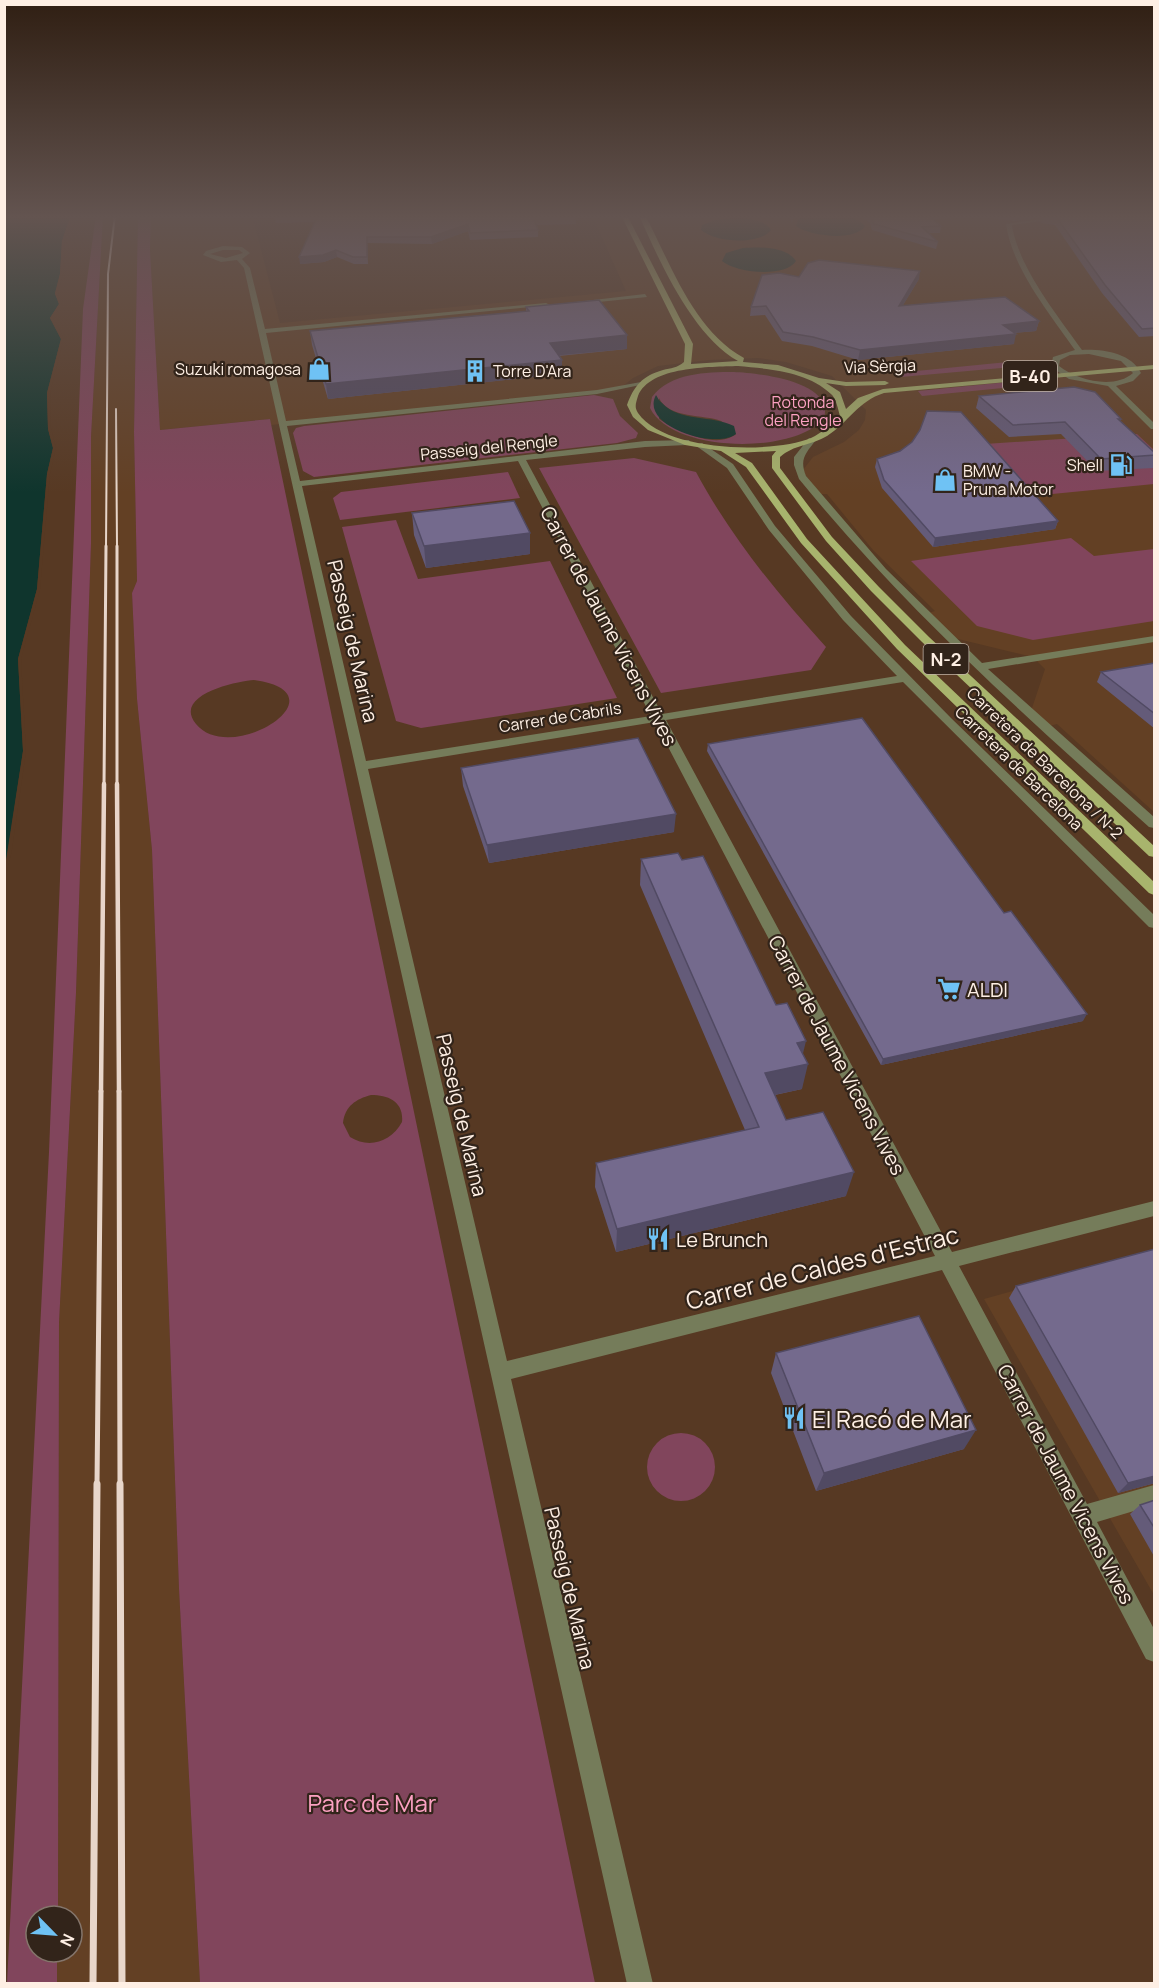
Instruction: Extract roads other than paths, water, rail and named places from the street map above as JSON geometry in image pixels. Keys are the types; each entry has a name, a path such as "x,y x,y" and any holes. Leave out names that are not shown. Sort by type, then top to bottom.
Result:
{"main road":[{"path":"671,308 689,344 688,363 683,367"},
{"path":"691,308 718,347 738,359 813,378 839,396 844,416"},
{"name":"Via Sèrgia","path":"813,378 866,384 1155,360"},
{"path":"641,384 683,367 723,363 765,366"},
{"name":"Via Sèrgia","path":"844,416 861,398 883,391 1155,367"},
{"name":"N-2","path":"641,384 635,390 631,404 638,418 657,432 699,445 755,449 787,446 812,440 828,433 844,416"},
{"name":"Carretera de Barcelona / N-2","path":"787,446 776,456 776,468 829,539 925,639 1155,853"},
{"name":"Carretera de Barcelona / N-2","path":"721,448 749,465 804,540 901,647 1155,890"}],"street":[{"name":"Passeig de Marina","path":"256,308 640,1983"},
{"path":"262,331 517,308"},
{"path":"1049,308 1080,352"},
{"name":"Via Sèrgia","path":"1080,352 1100,354 1127,362 1136,368 1135,377 1109,383 1089,382 1063,374 1055,367 1056,359 1080,352"},
{"path":"1109,383 1155,427"},
{"path":"283,424 597,392 641,384"},
{"path":"812,440 801,452 796,462 801,477 846,533 894,585 980,667 1155,824"},
{"name":"Passeig del Rengle","path":"296,484 645,444 686,442"},
{"name":"Carretera de Barcelona","path":"699,445 730,466 772,528 825,593 906,678 1155,923"},
{"name":"Carrer de Jaume Vicens Vives","path":"521,459 1155,1650"},
{"path":"980,667 1155,639"},
{"name":"Carrer de Cabrils","path":"361,766 906,678"},
{"name":"Carrer de Caldes d'Estrac","path":"501,1372 617,1345 1155,1208"},
{"path":"1083,1516 1155,1496"}],"water":[{"path":"5,308 57,308 50,318 61,339 47,393 48,429 53,448 47,474 37,589 18,659 23,751 5,870"},
{"path":"656,395 669,409 677,413 726,423 734,426 736,434 713,439 682,432 659,416 654,406"}],"railway":[{"path":"106,547 108,308"},
{"path":"116,409 117,547"},
{"path":"104,786 106,546"},
{"path":"117,547 117,784"},
{"path":"101,1092 104,784"},
{"path":"117,784 119,1092"},
{"path":"97,1485 101,1091"},
{"path":"119,1091 120,1485"},
{"path":"93,1984 97,1484"},
{"path":"120,1484 122,1984"}],"place":[{"name":"Suzuki romagosa","path":"319,369"},
{"name":"Torre D'Ara","path":"475,371"},
{"name":"Shell","path":"1121,465"},
{"name":"BMW - Pruna Motor","path":"945,480"},
{"name":"ALDI","path":"949,989"},
{"name":"Le Brunch","path":"658,1239"},
{"name":"El Racó de Mar","path":"794,1418"}],"park label":[{"name":"Rotonda del Rengle","path":"803,411"},
{"name":"Parc de Mar","path":"372,1802"}]}
